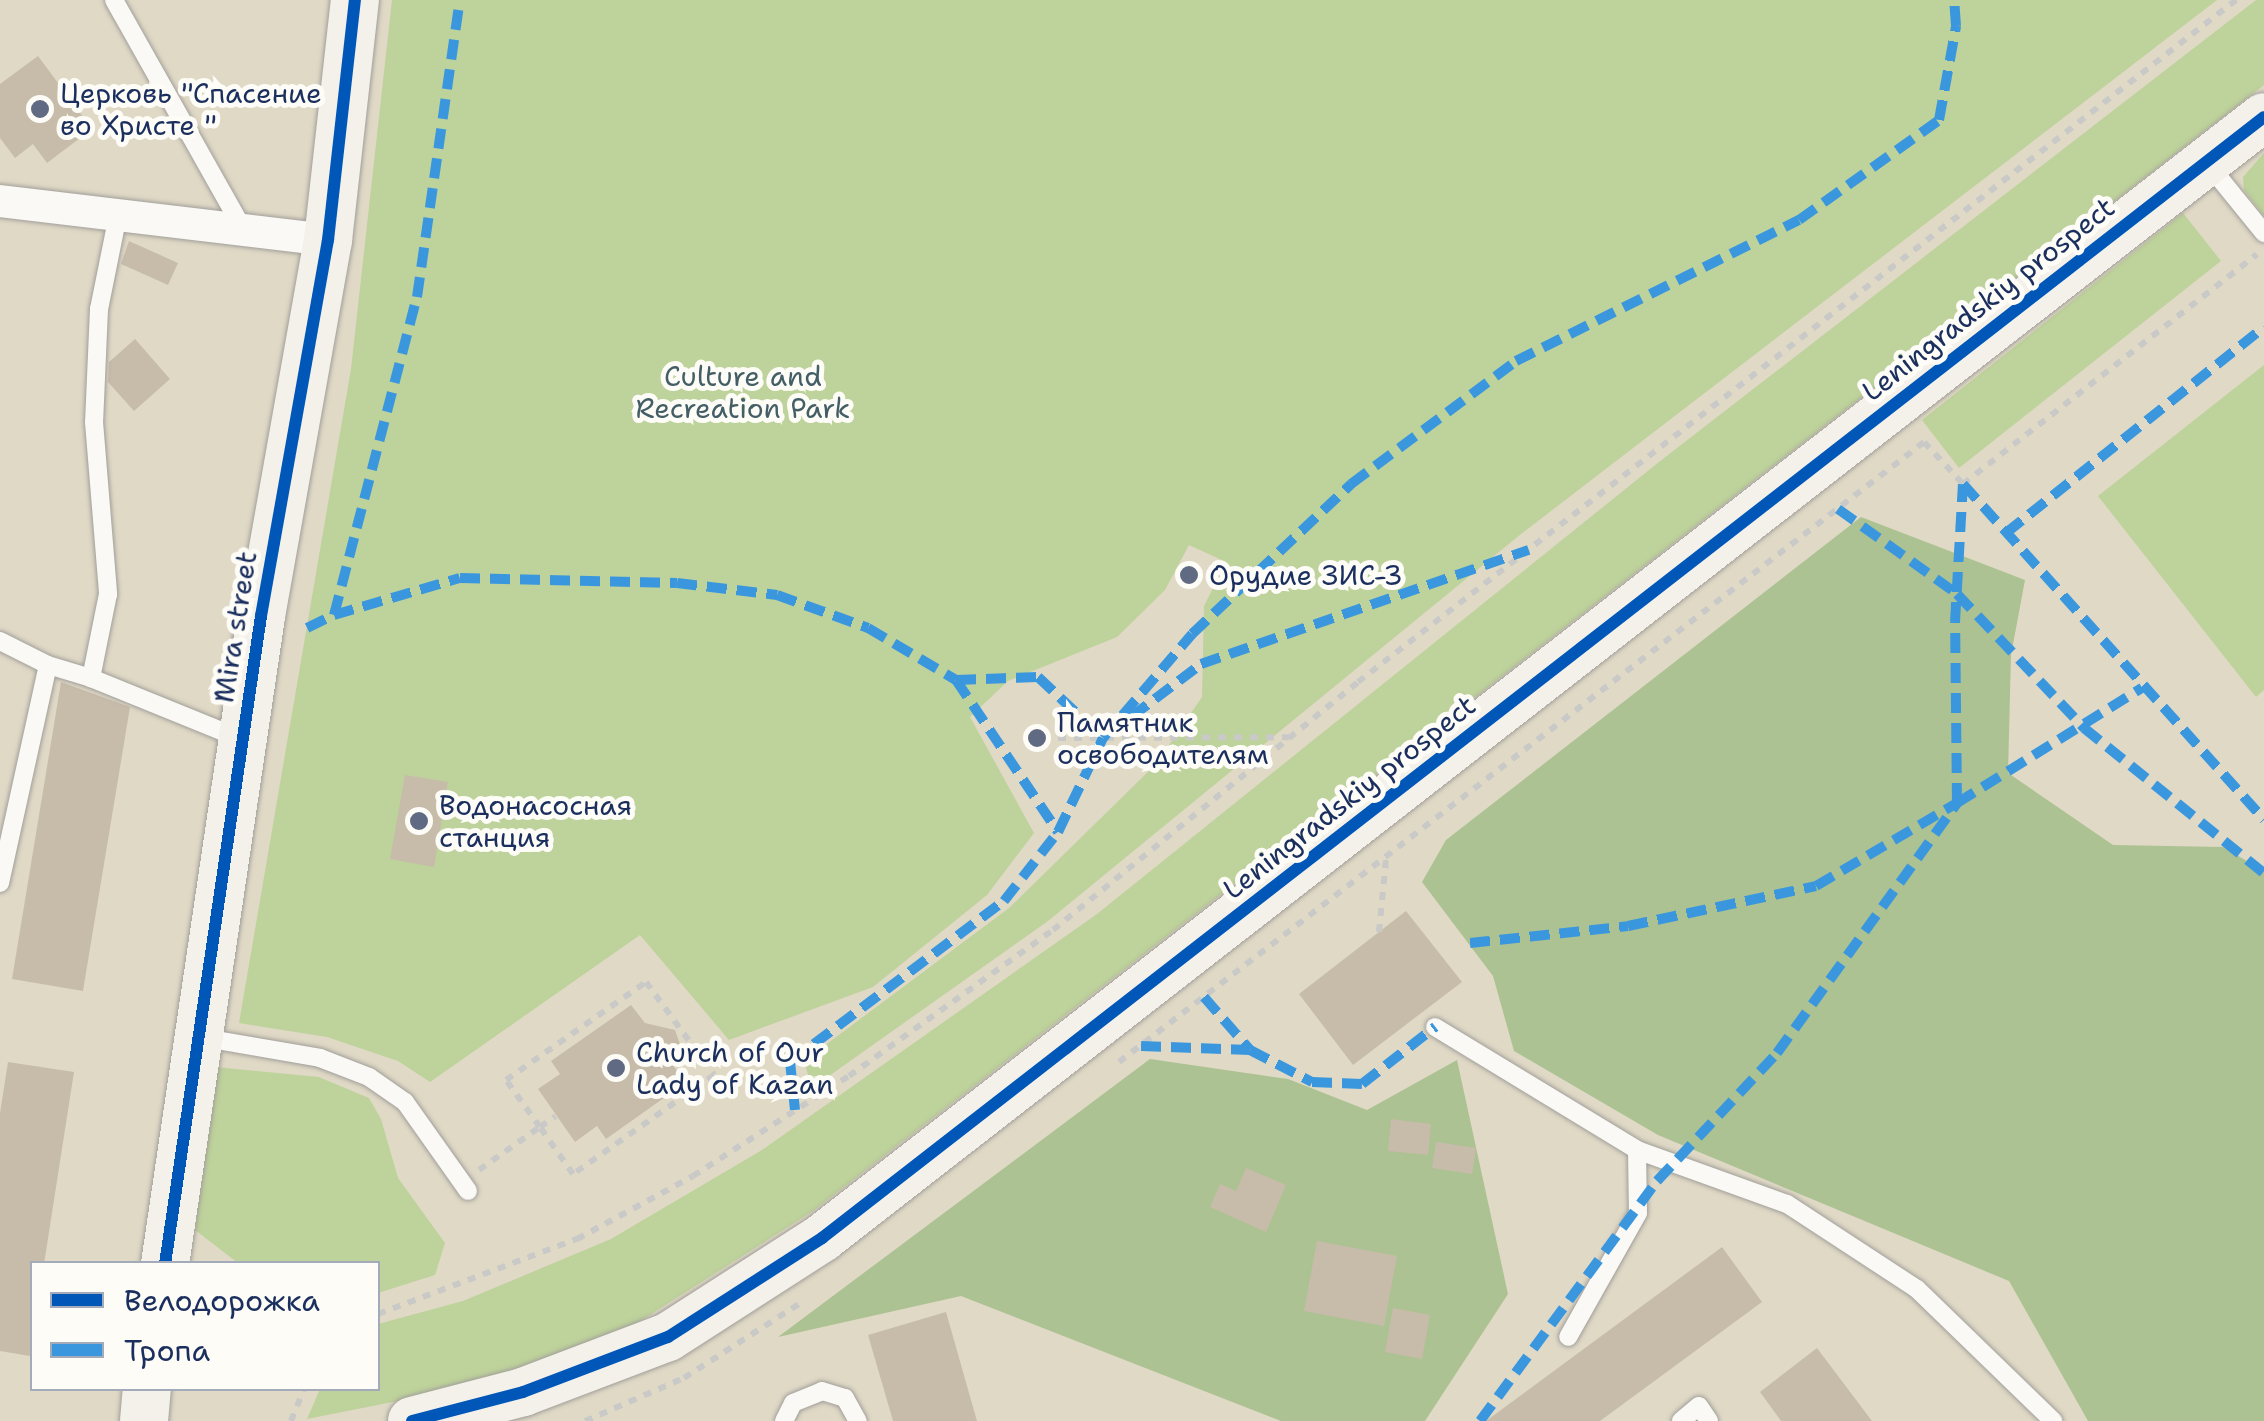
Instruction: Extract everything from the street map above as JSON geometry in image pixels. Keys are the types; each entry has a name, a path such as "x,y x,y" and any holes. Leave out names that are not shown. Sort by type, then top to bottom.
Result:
{"street":[{"name":"Mira street","path":"166,1261 242,739 328,240 355,0"},
{"name":"Leningradskiy prospect","path":"412,1421 523,1392 668,1338 822,1238 2264,116"},
{"path":"0,201 328,240"},
{"path":"144,1421 147,1391"}],"lane":[{"path":"114,0 243,230"},
{"path":"2206,161 2264,234"},
{"path":"91,678 108,594 94,422 98,309 118,215"},
{"path":"0,641 48,665 91,678 242,739"},
{"path":"0,884 48,665"},
{"path":"1435,1027 1637,1150 1804,1214 1917,1289 2053,1421"},
{"path":"198,1036 320,1058 370,1077 405,1102 464,1187"},
{"path":"1568,1337 1638,1213 1637,1150"},
{"path":"784,1421 793,1402 822,1391 844,1398 858,1421"},
{"path":"1681,1421 1699,1406 1710,1421"}],"path":[{"path":"380,1313 577,1239 693,1176 849,1076 1052,930 1290,738 2236,0"},
{"path":"1110,1069 1924,442 1963,484 2264,248"},
{"path":"1058,738 1290,738"},
{"path":"1379,932 1386,859"},
{"path":"646,982 714,1075 573,1174 540,1127 506,1080 646,982"},
{"path":"464,1187 556,1116"},
{"path":"585,1421 684,1378 817,1291"},
{"path":"291,1421 303,1391"}],"green space":[{"name":"Culture and Recreation Park","path":"392,0 2217,0 1521,534 1048,921 812,1088 804,1061 1009,908 1156,764 1202,697 1204,606 1226,562 1189,545 1165,590 1117,637 1008,681 970,717 1034,833 987,895 873,987 729,1040 640,935 430,1082 398,1061 327,1037 239,1023 351,369"},
{"path":"2256,0 2264,0 2264,85 813,1211 612,1339 468,1387 307,1419 319,1391 380,1391 380,1323 463,1301 611,1239 762,1150 1097,914 1659,462"},
{"path":"2264,153 2264,216 2244,190 2243,177"},
{"path":"2183,213 2221,261 1959,468 1922,420"},
{"path":"2264,365 2264,690 2256,697 2098,496"},
{"path":"1861,517 2025,580 2011,655 2008,773 2113,845 2223,847 2264,871 2264,1421 2088,1421 2009,1281 1658,1135 1514,1051 1493,976 1422,882 1446,840"},
{"path":"1150,1059 1288,1079 1367,1110 1457,1060 1508,1294 1425,1421 1281,1421 961,1296 778,1337"},
{"path":"216,1067 319,1077 369,1098 381,1119 398,1178 445,1243 435,1275 380,1292 380,1261 235,1261 195,1230"}],"building":[{"name":"Церковь \"Спасение во Христе \"","path":"38,56 92,129 47,163 33,144 15,158 0,138 0,84"},
{"path":"129,241 178,263 168,285 121,264"},
{"path":"135,339 170,379 134,411 108,382 109,362"},
{"path":"61,682 130,707 83,991 12,979"},
{"name":"Водонасосная станция","path":"405,775 448,782 434,867 390,859"},
{"path":"1406,911 1462,982 1353,1065 1299,994"},
{"name":"Church of Our Lady of Kazan","path":"631,1005 645,1023 675,1030 680,1044 673,1065 685,1083 606,1139 597,1126 575,1142 538,1089 560,1074 551,1061"},
{"path":"8,1062 74,1072 44,1261 30,1261 30,1356 0,1351 0,1113"},
{"path":"1391,1119 1431,1124 1428,1155 1388,1151"},
{"path":"1436,1142 1476,1148 1472,1174 1432,1168"},
{"path":"1246,1168 1286,1185 1266,1232 1210,1207 1220,1184 1236,1191"},
{"path":"1317,1241 1397,1256 1384,1326 1304,1311"},
{"path":"1722,1247 1762,1302 1600,1421 1486,1421"},
{"path":"1393,1308 1430,1315 1422,1359 1385,1352"},
{"path":"946,1312 977,1421 893,1421 868,1335"},
{"path":"1817,1348 1872,1421 1781,1421 1760,1392"}],"marked path":[{"path":"307,628 334,615 417,297 460,0"},
{"path":"334,615 460,578 677,583 777,595 868,628 956,680 1058,832 1103,738 1192,634 1351,484 1516,361 1799,220 1939,120 1956,26 1954,0"},
{"path":"2006,533 2264,327"},
{"path":"1963,484 2264,820"},
{"path":"1470,943 1628,926 1816,886 1957,803 1955,622 1963,484"},
{"path":"1838,509 1957,594 2084,728 2264,873"},
{"path":"1131,717 1201,664 1529,550"},
{"path":"956,680 1038,677 1103,738"},
{"path":"1480,1421 1657,1181 1777,1053 1957,803 2142,688"},
{"path":"795,1110 790,1062 1004,901 1058,832"},
{"path":"1204,997 1250,1050 1312,1082 1362,1084 1435,1027"},
{"path":"1141,1046 1250,1050"}],"cycle path":[{"path":"165,1261 261,616 328,240 355,0"},
{"path":"412,1421 523,1392 668,1337 822,1238 2264,117"}],"place":[{"name":"Церковь \"Спасение во Христе \"","path":"40,109"},
{"name":"Орудие ЗИС-3","path":"1189,575"},
{"name":"Памятник освободителям","path":"1037,738"},
{"name":"Водонасосная станция","path":"419,821"},
{"name":"Church of Our Lady of Kazan","path":"616,1068"}]}
